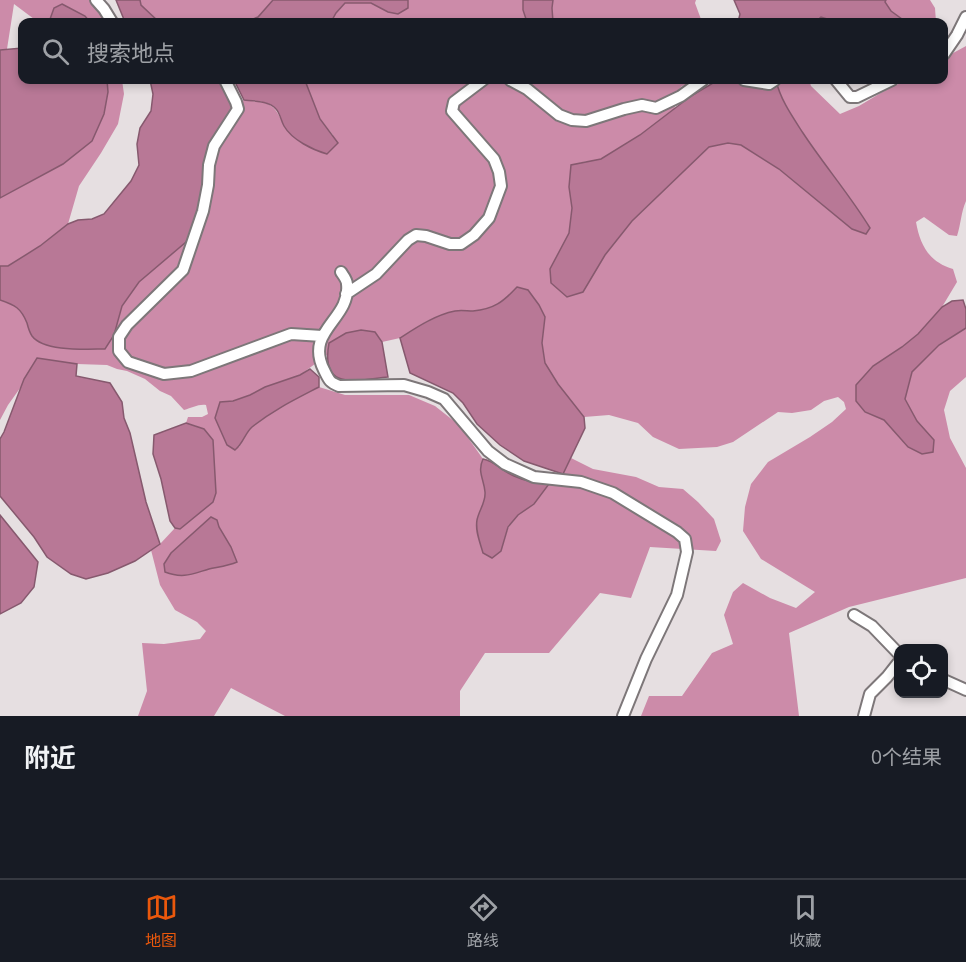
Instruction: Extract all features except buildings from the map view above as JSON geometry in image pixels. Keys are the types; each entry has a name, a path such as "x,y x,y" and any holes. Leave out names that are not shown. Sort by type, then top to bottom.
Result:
{"street":[{"path":"96,0 110,18"},
{"path":"948,48 966,17"},
{"path":"227,84 237,102 238,109 214,146 209,165 204,211 183,270 127,325 119,337 119,351 128,362 164,374 191,371 291,334 322,336"},
{"path":"346,294 376,274 408,240 416,235 450,244 460,244 474,235 489,218 501,186 499,172 494,159 452,111 453,102 478,84"},
{"path":"518,84 559,115 572,120 586,120 642,105 656,108 681,96 698,84"},
{"path":"839,84 850,97 857,97 884,84"},
{"path":"341,272 347,283 345,301 338,316 324,332 319,345 320,363 330,382 339,386 404,385 444,399 488,451 505,464 534,477 581,482 613,493 685,539 687,552 677,596 646,659 622,716"},
{"path":"854,615 872,626 894,649"},
{"path":"864,716 870,694 894,668"},
{"path":"948,682 966,690"}],"shaded area":[{"path":"0,0 90,0 107,18 87,18 54,8 50,18 33,18 14,4 7,49 0,50"},
{"path":"116,0 140,0 141,5 155,18 123,18"},
{"path":"140,0 273,0 256,18 155,18 141,5"},
{"path":"273,0 408,0 408,8 398,14 388,12 371,3 345,3 333,18 256,18"},
{"path":"408,0 523,0 526,18 333,18 345,3 371,3 388,12 408,8"},
{"path":"523,0 553,0 553,18 526,18"},
{"path":"553,0 696,0 701,18 553,18"},
{"path":"734,0 886,0 891,11 901,18 739,18 740,14"},
{"path":"886,0 930,0 935,8 936,18 901,18 891,11"},
{"path":"62,4 87,18 50,18 54,8"},
{"path":"966,46 966,201 957,236 949,235 924,217 916,222 927,252 938,262 953,269 957,282 942,307 918,334 873,366 856,385 856,401 865,412 884,420 908,447 934,440 917,421 905,399 912,372 939,345 966,328 966,377 950,391 944,410 950,438 966,468 966,578 849,607 789,633 799,716 641,716 649,696 682,696 712,653 733,644 724,615 733,592 743,583 770,598 796,608 815,592 761,559 743,531 745,507 751,484 768,462 832,422 846,409 844,402 838,397 824,401 811,410 792,413 778,412 733,442 717,447 679,449 653,437 638,423 609,415 584,417 545,363 542,343 545,317 539,305 528,290 517,287 491,309 427,321 400,338 382,342 375,332 329,343 327,355 300,375 233,401 220,402 239,447 249,429 278,408 319,387 345,395 409,395 435,406 459,425 483,459 481,472 485,496 477,521 501,551 508,528 518,515 534,504 549,484 563,474 571,458 593,469 636,477 659,487 683,489 714,519 721,541 716,551 650,547 631,598 600,593 549,653 485,653 460,691 460,716 285,716 231,688 214,716 138,716 147,691 142,643 164,644 200,639 206,631 197,622 175,610 160,585 151,550 175,528 180,529 196,426 186,423 188,417 202,417 208,414 206,405 184,410 171,396 160,391 145,379 127,371 107,365 77,364 23,384 0,420 0,300 15,305 23,314 33,337 114,335 122,306 139,282 186,242 232,109 244,100 267,104 278,113 285,128 333,135 320,119 306,84 689,84 682,86 673,95 675,109 640,135 601,160 571,166 569,187 572,208 569,233 550,270 583,292 605,255 632,221 709,147 728,143 741,145 779,169 852,229 866,233 870,228 811,145 783,101 777,84 810,84 840,114 898,84 948,84 948,56"},
{"path":"18,48 18,84 107,84 108,92 104,114 92,141 63,164 0,198 0,50"},
{"path":"107,84 123,84 124,94 118,124 79,186 68,224 40,246 8,266 0,266 0,198 63,164 108,92"},
{"path":"151,84 223,84 232,98 232,109 225,124 203,196 198,221 186,242 139,282 122,306 114,335 105,349 77,349 46,345 32,336 20,310 0,300 0,266 8,266 40,246 68,224 104,214 131,181 139,165 137,144 140,128 151,111 153,94"},
{"path":"236,84 306,84 320,119 338,143 327,154 316,150 292,136 273,106 244,100"},
{"path":"711,84 777,84 783,101 811,145 870,228 866,234 852,229 779,169 741,145 728,143 709,147 632,221 605,255 583,292 567,297 551,283 550,269 569,233 572,208 569,187 571,165 601,159 640,135 691,96"},
{"path":"517,287 528,290 539,305 545,317 542,343 545,363 584,417 585,428 563,474 524,461 500,445 477,424 453,393 410,373 400,338 440,315 457,311 480,310 492,306 502,301"},
{"path":"963,300 966,309 966,328 939,345 912,372 905,399 917,421 934,440 933,452 922,454 908,447 884,420 865,412 856,401 856,385 873,366 918,334 942,307 952,301"},
{"path":"361,330 375,332 382,342 388,377 343,380 335,376 330,369 329,343 346,333"},
{"path":"37,358 77,364 76,376 110,383 122,402 146,502 160,544 135,561 108,573 86,579 71,574 47,557 34,537 0,496 0,439 24,379"},
{"path":"310,369 319,377 319,387 260,421 250,429 235,450 227,445 215,418 220,402 233,401 250,395"},
{"path":"186,423 204,429 213,440 216,493 213,502 180,529 175,528 170,521 153,454 154,435"},
{"path":"483,459 518,478 549,484 534,504 518,515 508,527 501,551 492,558 483,553 477,528 477,520 485,496 481,472"},
{"path":"0,515 38,562 34,587 21,603 0,614"},
{"path":"211,517 217,520 237,562 187,575 165,572 164,564 171,553"}]}
